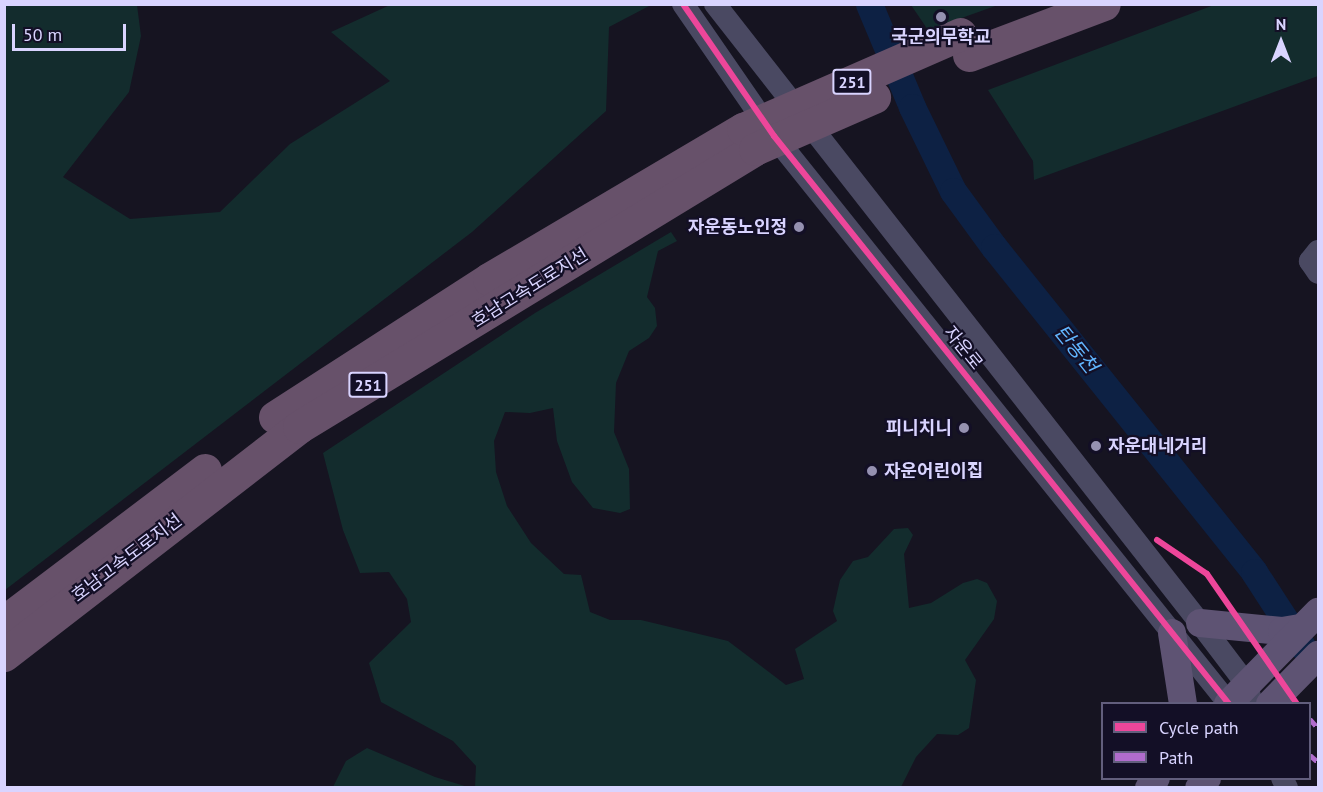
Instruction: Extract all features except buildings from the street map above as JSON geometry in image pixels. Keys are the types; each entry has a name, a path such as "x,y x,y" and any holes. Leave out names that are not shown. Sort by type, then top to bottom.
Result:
{"highway":[{"name":"호남고속도로지선","path":"8,619 285,409 489,279 749,139 965,44 1041,4"},
{"name":"호남고속도로지선","path":"965,44 1104,4"},
{"name":"호남고속도로지선","path":"4,655 299,427 749,139"}],"main road":[{"path":"1200,623 1282,630 1309,620"},
{"path":"1249,696 1309,620"},
{"path":"1172,633 1183,702"},
{"path":"1249,696 1318,655"}],"street":[{"name":"자운로","path":"683,4 774,136 1172,633 1249,696"},
{"name":"자운로","path":"715,4 1200,623 1249,696"},
{"path":"1318,251 1310,261 1318,273"}],"green space":[{"path":"5,4 137,5 141,36 129,92 63,177 130,219 220,212 290,144 390,81 331,32 390,5 651,5 609,27 606,111 472,232 5,590"},
{"name":"국군의무학교","path":"911,5 998,5 928,30"},
{"path":"1214,5 1318,5 1318,76 1034,180 1033,161 988,90"},
{"path":"671,232 677,241 658,251 647,297 655,308 657,326 649,338 629,351 616,383 614,432 629,469 630,509 620,513 593,508 572,482 557,441 553,408 530,413 505,412 494,441 496,472 507,506 531,543 564,574 581,575 590,612 610,620 641,620 728,641 786,685 804,679 795,649 837,621 833,611 840,580 853,561 868,557 894,529 908,528 913,535 904,554 909,608 931,603 963,583 977,579 987,583 997,601 994,619 965,660 976,680 969,728 958,735 937,734 916,757 901,787 475,787 476,766 453,741 381,702 369,663 411,622 407,599 389,572 360,573 343,530 323,453 535,313"},
{"path":"367,748 435,777 468,787 333,787 346,761"}],"waterway":[{"name":"탄동천","path":"869,4 912,107 953,191 994,247 1254,572 1302,646"}],"marked path":[{"path":"1311,720 1318,728"},
{"path":"1311,756 1318,762"}],"cycle path":[{"path":"683,4 774,136 1227,702"},
{"path":"1157,540 1207,574 1296,702"}],"place":[{"name":"국군의무학교","path":"941,17"},
{"name":"자운동노인정","path":"799,227"},
{"name":"피니치니","path":"964,428"},
{"name":"자운대네거리","path":"1096,446"},
{"name":"자운어린이집","path":"872,471"}]}
